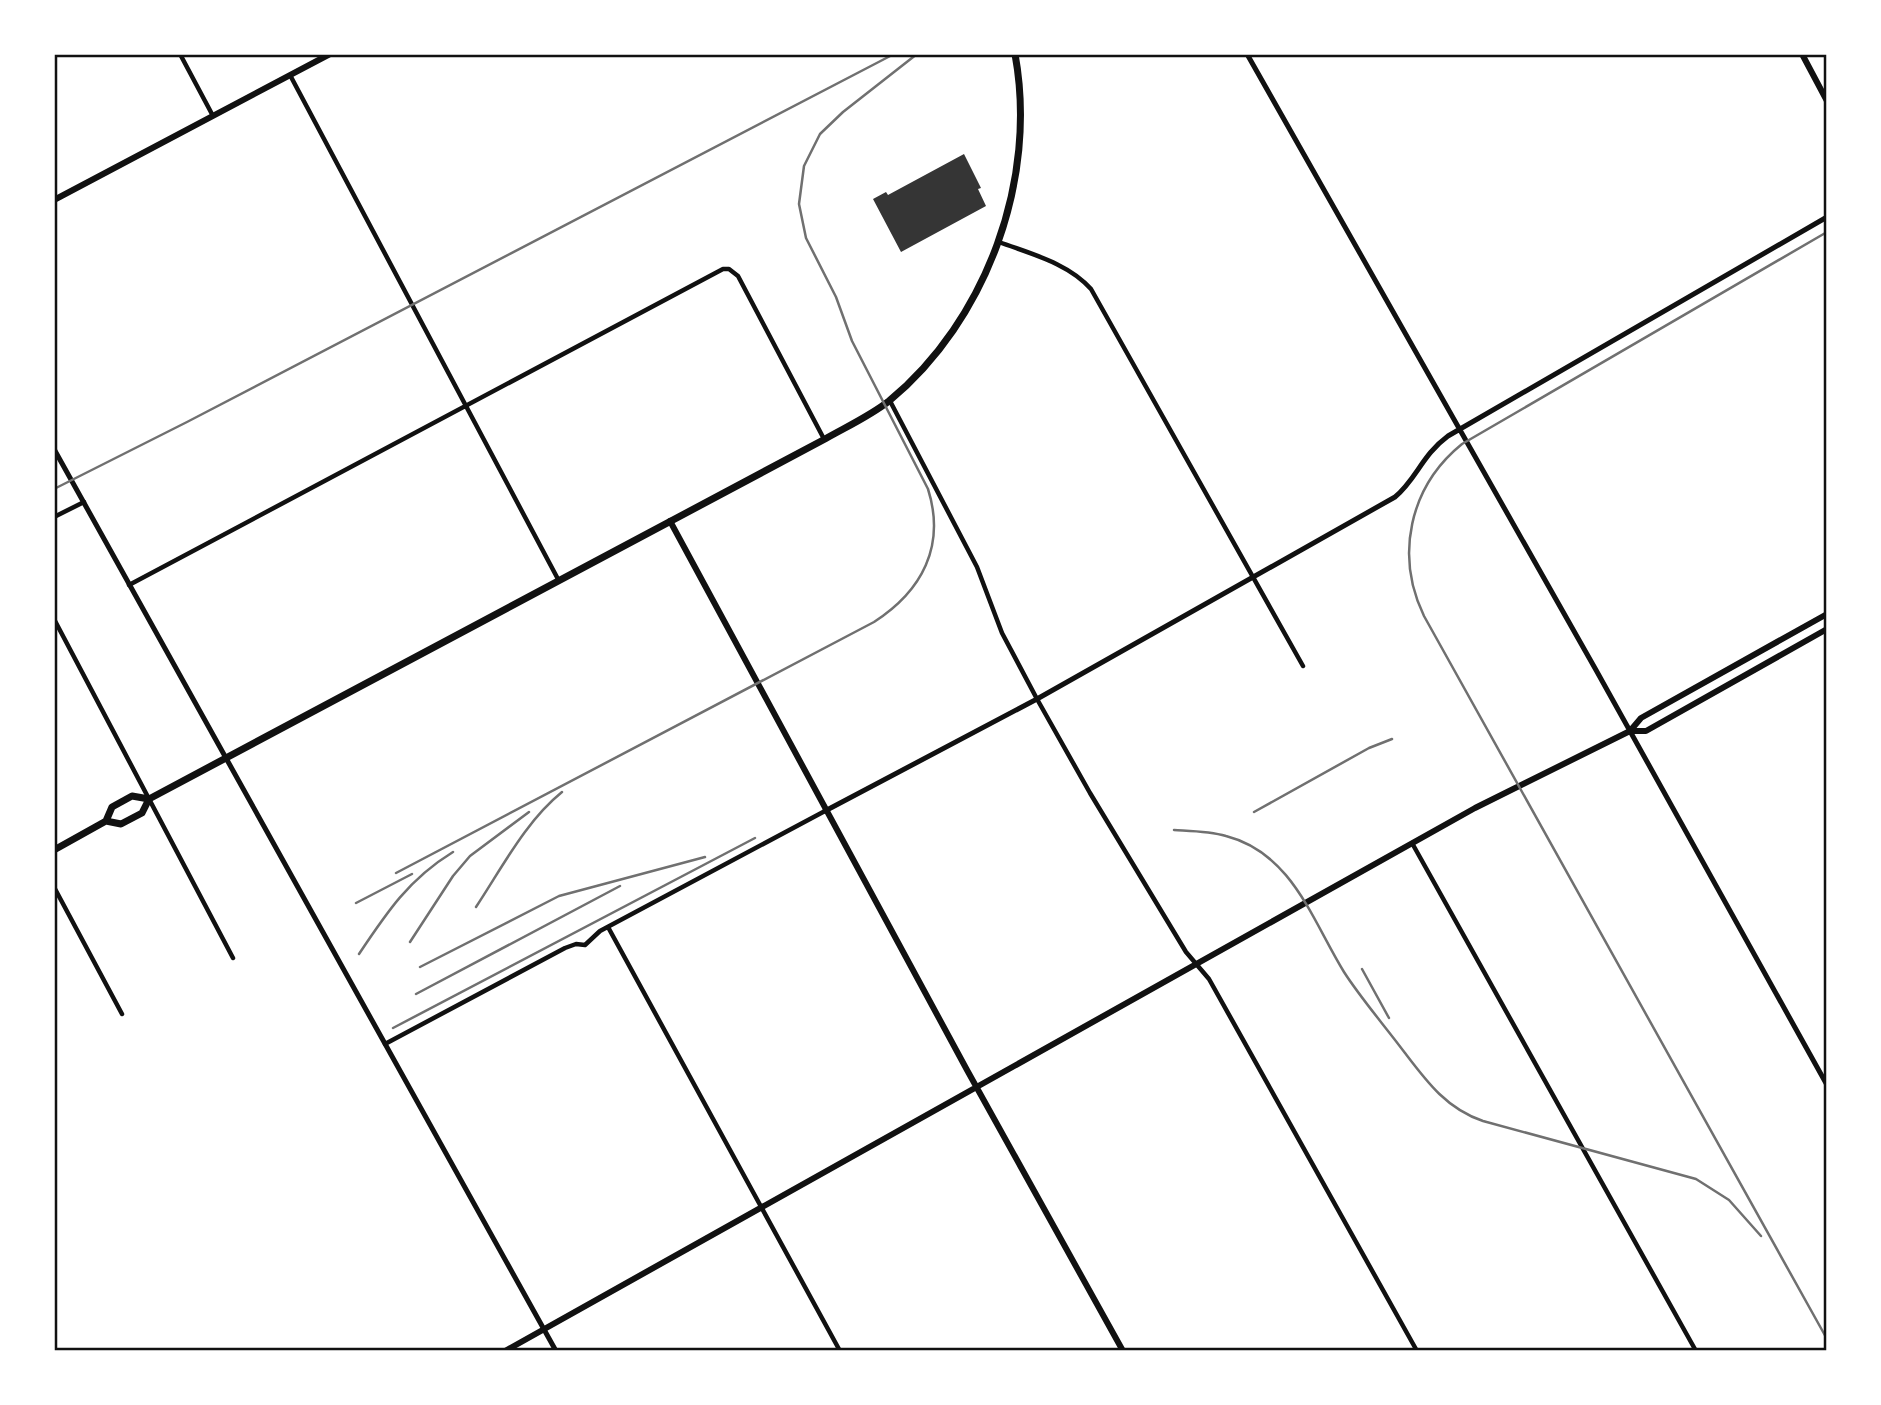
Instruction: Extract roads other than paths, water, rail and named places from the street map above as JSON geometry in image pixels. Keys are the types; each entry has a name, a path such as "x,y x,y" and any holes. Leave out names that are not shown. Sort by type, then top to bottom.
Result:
{"main road":[{"path":"54,200 330,54"},
{"path":"106,821 121,824 142,813 149,799 825,439 890,400 919,372 951,333 973,297 999,242 1018,162 1021,104 1015,54"},
{"path":"1802,54 1827,100"},
{"path":"670,521 976,1088 1123,1351"},
{"path":"505,1351 1475,808 1630,731 1641,718 1827,614"},
{"path":"1630,731 1646,731 1827,629"},
{"path":"1790,634 1796,646"},
{"path":"54,850 106,821 112,807 132,796 149,799"}],"street":[{"path":"180,54 213,116"},
{"path":"1247,54 1827,1085"},
{"path":"290,75 559,581"},
{"path":"385,1044 565,948 576,944 585,945 607,927 1038,699 1395,497 1432,448 1459,429 1827,217"},
{"path":"999,242 1063,267 1078,275 1091,289 1303,666"},
{"path":"129,584 716,272 729,269 738,276 825,439"},
{"path":"890,400 976,567 1002,633 1038,699 1186,952 1209,979 1417,1351"},
{"path":"54,449 556,1351"},
{"path":"54,517 84,502"},
{"path":"54,619 233,958"},
{"path":"1412,843 1696,1351"},
{"path":"54,887 121,1014"},
{"path":"607,927 840,1351"}],"railway":[{"path":"54,489 894,54"},
{"path":"396,873 874,622 891,610 917,581 926,565 934,529 928,489 852,341 836,297 806,238 799,204 804,166 820,134 843,112 917,54"},
{"path":"1827,232 1462,444 1444,461 1419,501 1409,547 1410,570 1424,616 1827,1339"},
{"path":"1254,812 1369,748 1392,739"},
{"path":"476,907 525,831 562,792"},
{"path":"410,942 453,876 470,856 529,812"},
{"path":"1174,830 1220,834 1249,845 1268,857 1298,891 1358,993 1413,1064 1448,1102 1483,1121 1696,1179 1729,1200 1761,1236"},
{"path":"393,1028 755,838"},
{"path":"359,954 389,910 411,885 453,852"},
{"path":"420,967 559,896 705,857"},
{"path":"356,903 412,874"},
{"path":"416,994 620,886"},
{"path":"1362,969 1389,1018"}]}
